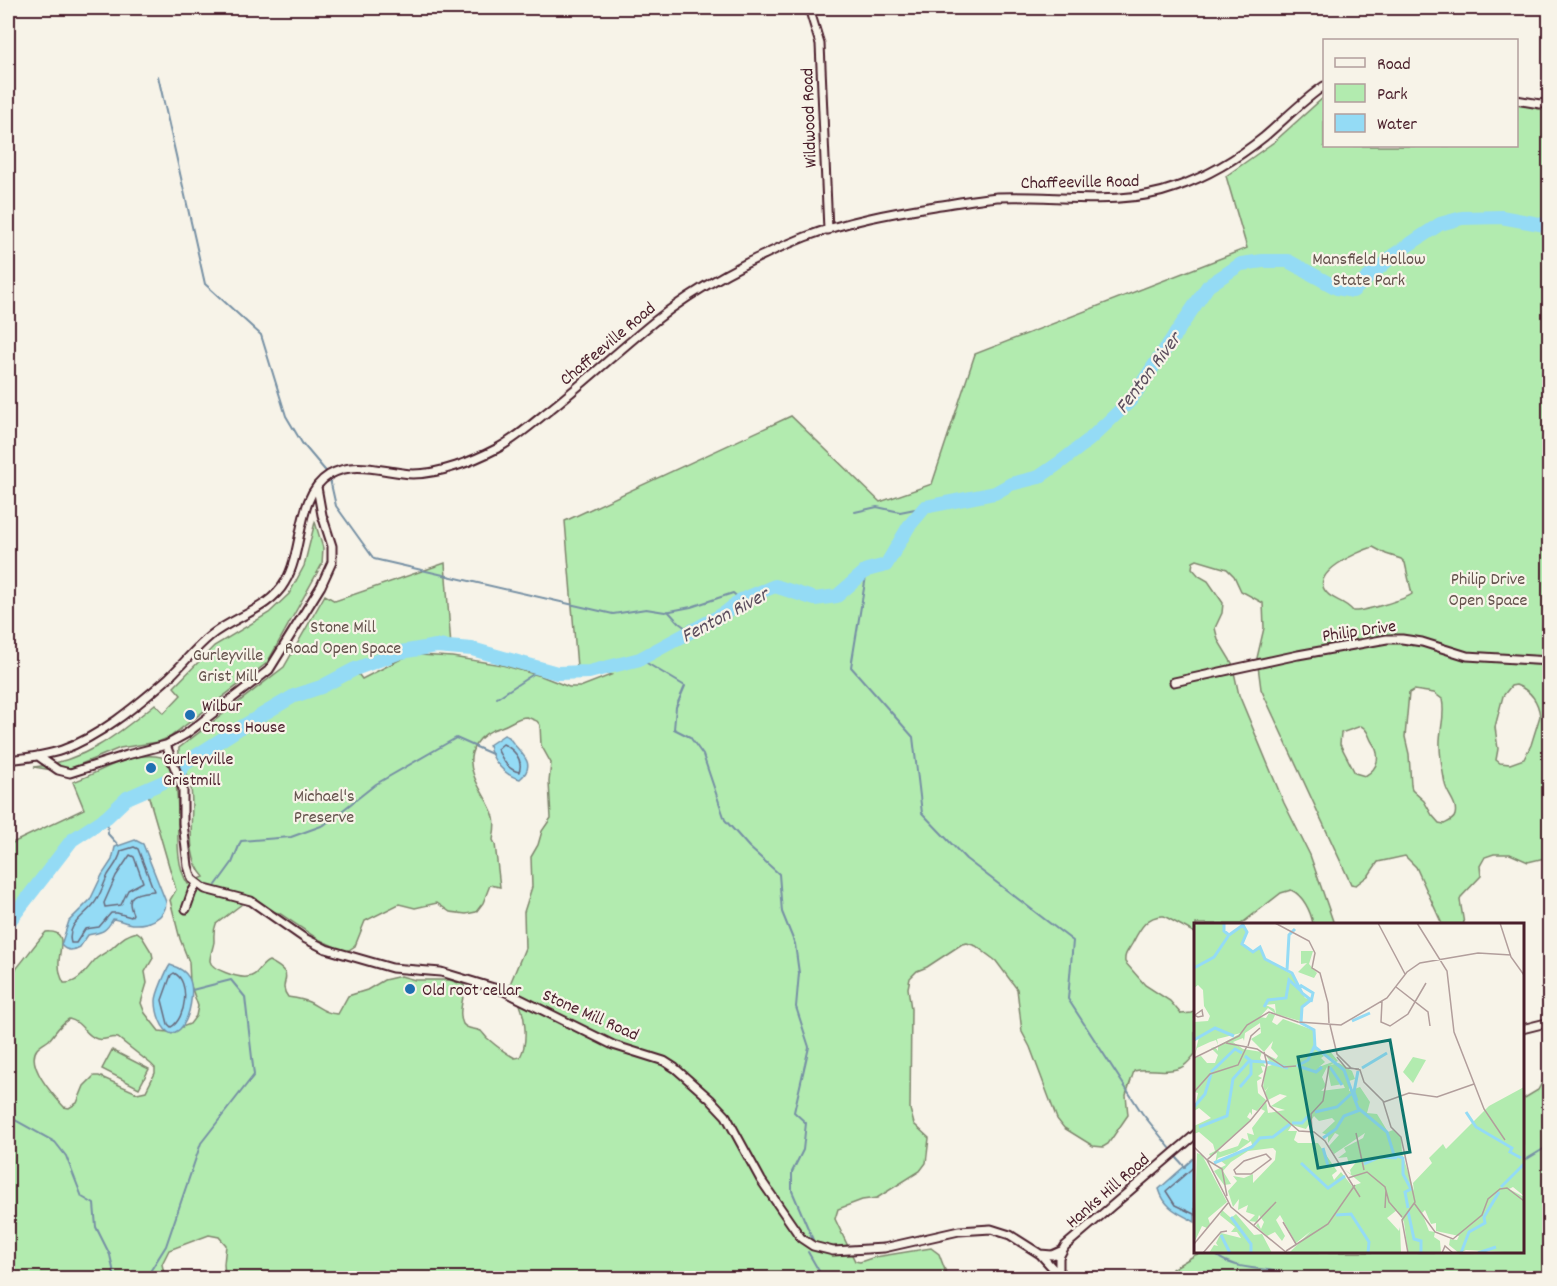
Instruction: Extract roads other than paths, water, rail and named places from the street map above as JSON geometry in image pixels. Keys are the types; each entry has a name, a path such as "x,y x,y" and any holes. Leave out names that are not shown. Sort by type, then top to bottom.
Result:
{"street":[{"name":"Wildwood Road","path":"809,8 820,44 828,230"},
{"name":"Chaffeeville Road","path":"317,487 329,475 356,467 415,474 446,468 498,449 590,378 686,297 786,245 828,230 901,210 996,197 1039,196 1099,199 1146,195 1174,189 1236,158 1323,87"},
{"path":"1518,100 1540,104 1550,102"},
{"path":"38,756 58,770 70,773 127,754 166,745 180,738 269,670 321,586 332,562 333,551 322,515 317,487"},
{"path":"8,760 59,751 113,722 163,683 210,636 277,595 290,573 306,507 317,487"},
{"name":"Philip Drive","path":"1174,682 1298,655 1387,639 1422,642 1467,656 1550,661"},
{"path":"166,745 183,789 185,849 192,879 197,884 186,909"},
{"name":"Stone Mill Road","path":"197,884 213,892 251,901 304,938 326,949 392,968 441,972 504,991 614,1045 652,1056 669,1064 726,1116 760,1180 801,1238 813,1246 833,1251 892,1247 958,1231 983,1228 1005,1233 1040,1254 1059,1277"},
{"path":"1524,1028 1550,1022"},
{"name":"Hanks Hill Road","path":"1059,1277 1058,1264 1061,1251 1194,1136"},
{"path":"1040,1254 1061,1251"}],"water":[{"path":"504,735 509,737 527,762 526,773 520,779 504,771 490,751 489,745"},
{"path":"135,840 143,844 166,902 163,913 155,920 144,923 132,924 113,919 103,931 88,935 80,947 72,950 65,948 61,945 69,921 90,900 112,860 115,847"},
{"path":"170,965 185,973 192,990 184,1024 172,1034 162,1025 156,1001"},
{"path":"1194,1158 1194,1221 1169,1206 1159,1189"}],"waterway":[{"path":"158,76 205,284 261,335 286,416 302,443 329,475 336,506 374,559 613,614 646,609 665,612 691,607 733,593 741,600"},
{"name":"Fenton River","path":"8,923 72,840 107,817 127,798 175,777 185,764 196,756 294,696 321,687 355,669 401,652 436,646 472,649 557,673 589,672 640,659 725,613 741,600 775,586 815,599 837,596 867,570 886,565 909,526 925,507 995,493 1011,484 1039,477 1090,439 1130,401 1208,286 1241,264 1288,261 1337,288 1353,291 1395,254 1440,224 1462,218 1501,217 1550,226"},
{"path":"855,512 877,507 900,512 925,507"},
{"path":"867,570 851,667 913,737 922,813 966,859 1073,941 1068,999 1142,1113 1170,1148"},
{"path":"668,611 690,631"},
{"path":"640,659 685,686 676,707 674,729 690,737 703,755 725,820 749,847 779,874 782,912 795,944 799,973 796,1007 809,1047 794,1112 806,1123 803,1150 792,1172 792,1191 813,1240"},
{"path":"497,698 541,669"},
{"path":"216,885 232,863 241,841 291,837 324,825 376,784 456,738 492,754"},
{"path":"107,817 108,834 118,845"},
{"path":"146,1278 166,1246 201,1143 254,1075 245,997 231,980 192,990"},
{"path":"8,1116 55,1142 66,1156 82,1197 94,1204 96,1227 110,1255 115,1278"},
{"path":"1524,1161 1550,1145"},
{"path":"1177,1158 1185,1167"},
{"path":"808,1252 823,1278"},
{"path":"1214,1253 1232,1264 1275,1271 1290,1278"}],"place":[{"name":"Wilbur Cross House","path":"190,715"},
{"name":"Gurleyville Gristmill","path":"151,768"},
{"name":"Old root cellar","path":"410,989"}],"park label":[{"name":"Mansfield Hollow State Park","path":"1369,268"},
{"name":"Philip Drive Open Space","path":"1488,588"},
{"name":"Stone Mill Road Open Space","path":"343,636"},
{"name":"Gurleyville Grist Mill","path":"228,664"},
{"name":"Michael's Preserve","path":"324,805"}]}
